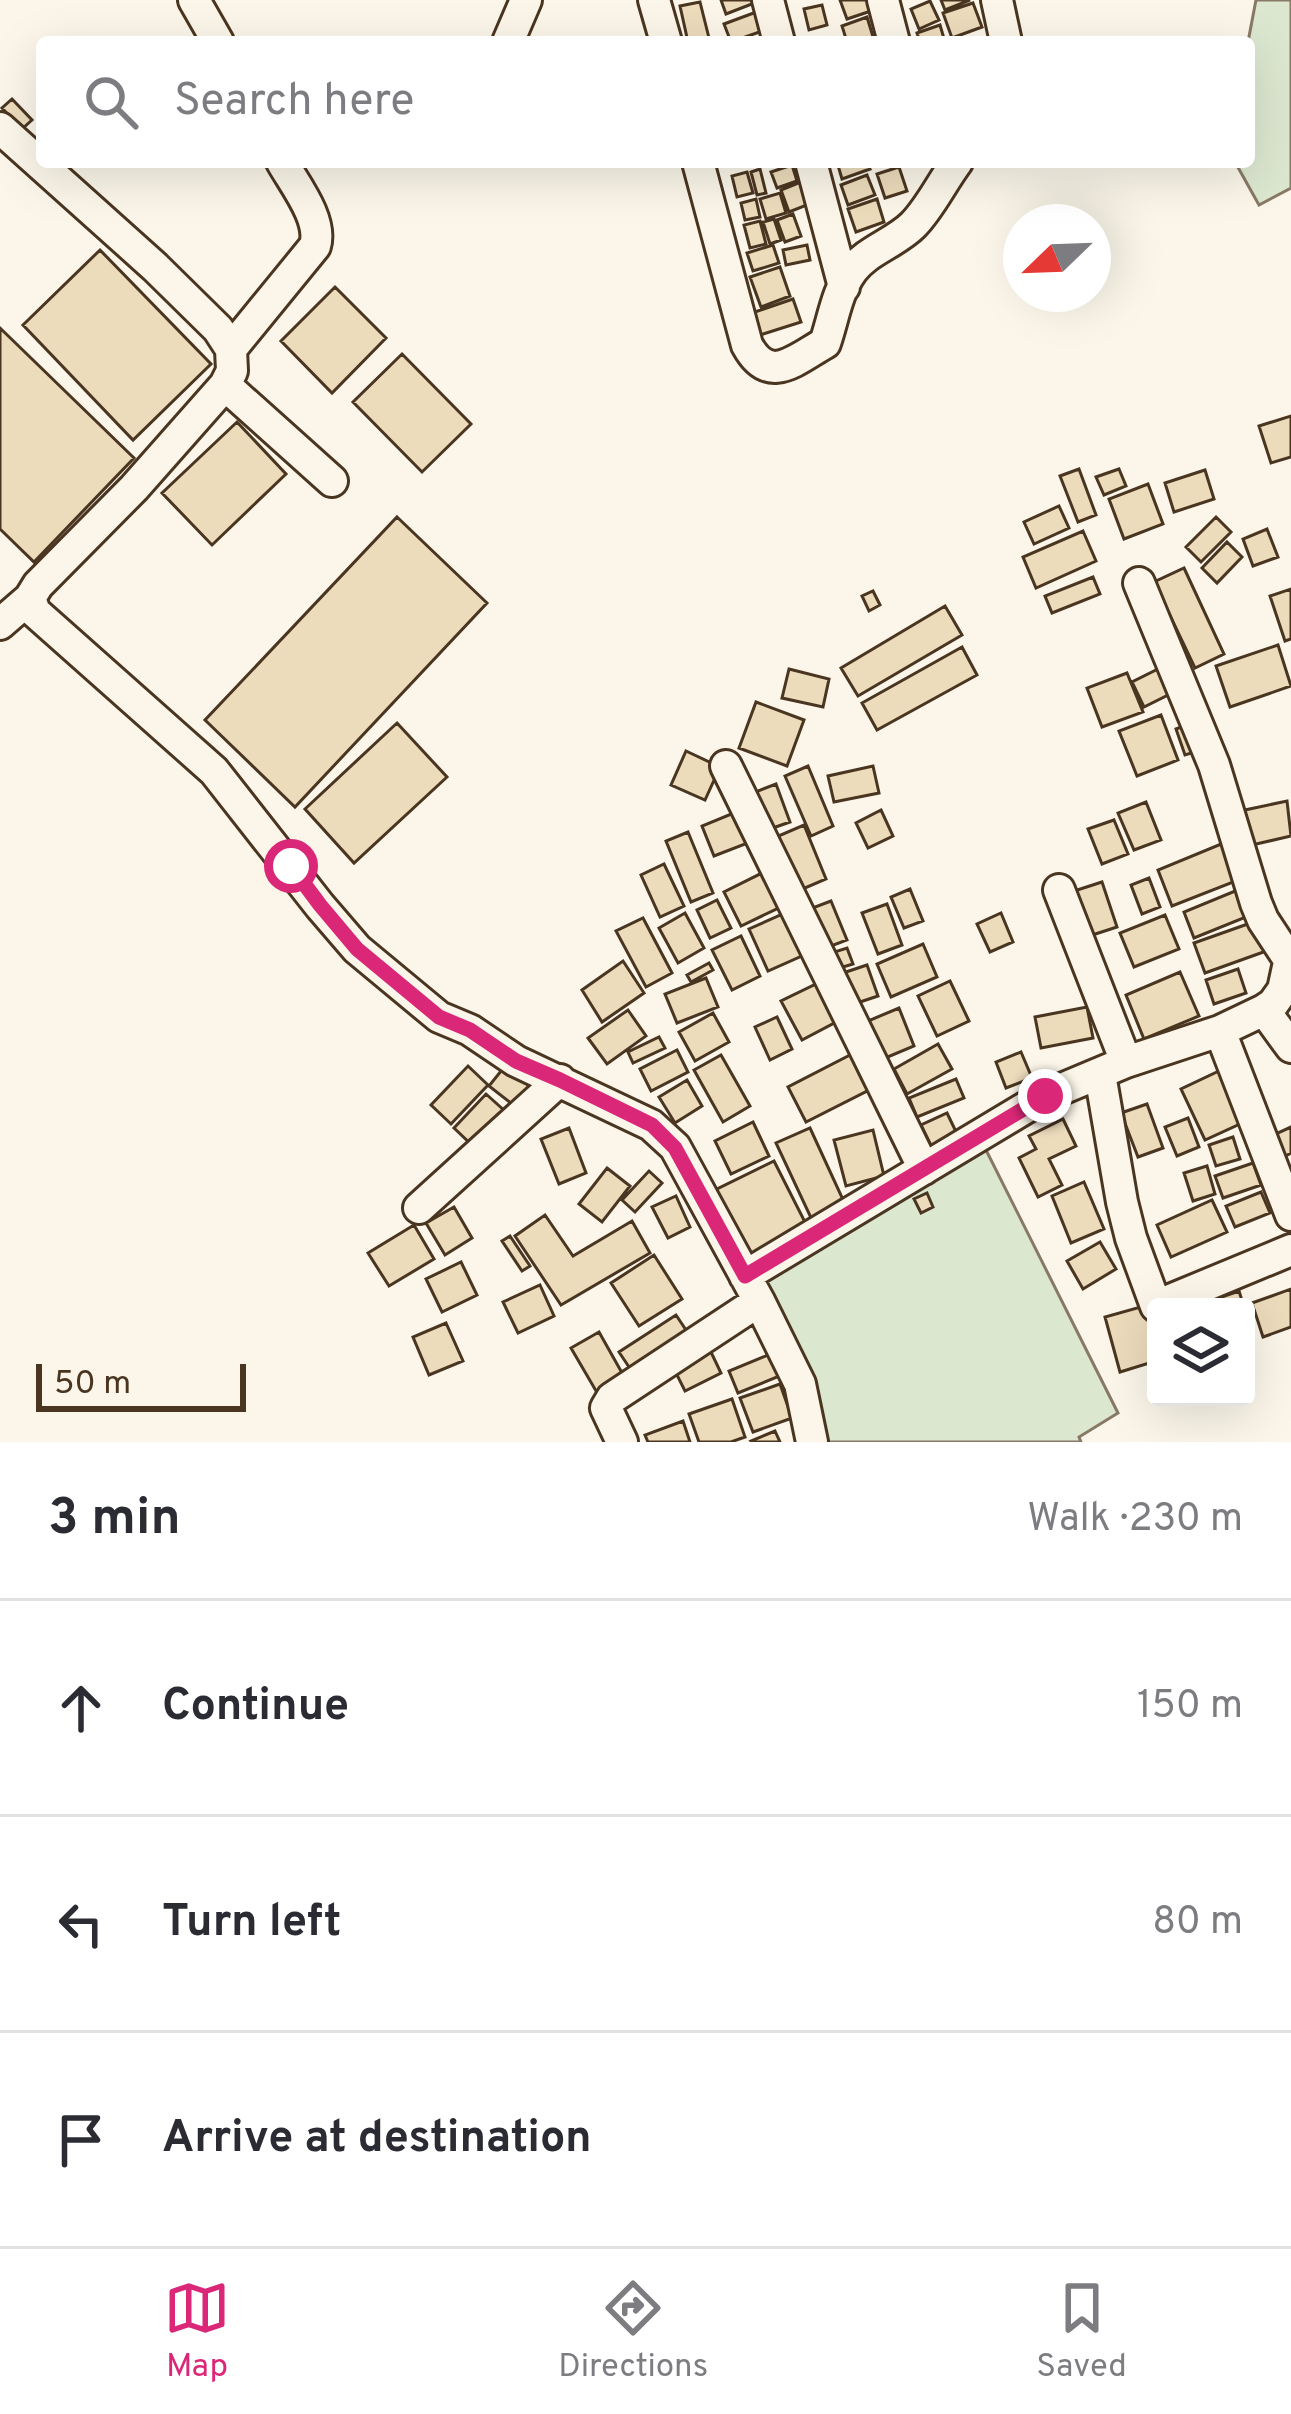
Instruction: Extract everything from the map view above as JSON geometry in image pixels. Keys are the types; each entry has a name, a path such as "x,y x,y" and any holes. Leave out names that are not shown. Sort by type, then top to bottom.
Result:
{"street":[{"path":"194,0 215,36"},
{"path":"511,36 526,0"},
{"path":"655,0 664,36"},
{"path":"768,0 777,36"},
{"path":"883,0 892,36"},
{"path":"997,0 1005,36"},
{"path":"0,128 36,160"},
{"path":"0,624 134,488 225,386 232,370 231,349 218,329 45,168"},
{"path":"231,349 316,246 316,225 285,168"},
{"path":"700,168 747,345 763,366 776,369 825,343 852,271 917,222 953,168"},
{"path":"813,168 844,287"},
{"path":"928,168 934,194"},
{"path":"225,386 332,481"},
{"path":"622,1442 606,1408 612,1398 752,1289 924,1169 1045,1096 1220,1031 1264,1010 1283,990 1289,956 1256,903 1214,765 1139,583"},
{"path":"30,598 45,622 214,771 357,949 439,1017 470,1030 516,1061 652,1125 665,1136 800,1384 812,1442"},
{"path":"726,766 924,1169"},
{"path":"1059,890 1113,1068 1122,1202 1153,1298"},
{"path":"1264,1010 1291,1047"},
{"path":"1220,1031 1291,1215"},
{"path":"419,1208 560,1080"},
{"path":"1175,1298 1291,1250"}],"green space":[{"path":"1256,0 1291,0 1291,188 1259,205 1238,168 1255,168 1255,36 1249,36"},
{"path":"985,1148 1118,1413 1079,1437 1081,1442 825,1442 766,1282"}],"building":[{"path":"721,0 762,0 726,14"},
{"path":"840,0 867,0 871,11 847,19"},
{"path":"941,0 970,0 945,10"},
{"path":"930,1 939,20 919,29 911,9"},
{"path":"700,2 708,36 687,36 680,6"},
{"path":"973,3 982,27 951,36 943,13"},
{"path":"822,5 827,25 809,30 804,9"},
{"path":"759,11 765,30 729,36 724,24"},
{"path":"867,17 873,36 845,36 842,26"},
{"path":"940,25 943,36 918,36"},
{"path":"12,99 32,120 22,129 2,108"},
{"path":"793,168 797,181 777,188 771,172"},
{"path":"839,168 870,169 842,179"},
{"path":"899,168 907,191 885,198 877,174"},
{"path":"760,169 766,193 757,195 751,172"},
{"path":"747,172 753,193 737,197 732,176"},
{"path":"867,175 875,195 848,205 841,185"},
{"path":"803,181 812,203 789,212 781,190"},
{"path":"780,193 786,213 766,219 760,199"},
{"path":"756,199 760,217 745,220 741,203"},
{"path":"877,199 884,222 856,232 848,209"},
{"path":"793,214 801,236 785,242 777,220"},
{"path":"774,219 781,240 770,244 763,222"},
{"path":"760,221 766,244 750,248 744,225"},
{"path":"773,245 779,263 753,271 747,253"},
{"path":"807,245 810,260 786,265 783,250"},
{"path":"100,250 211,364 133,440 23,325"},
{"path":"780,267 790,296 761,307 750,277"},
{"path":"335,287 386,338 332,393 281,341"},
{"path":"793,299 801,322 760,335 752,313"},
{"path":"0,328 134,458 34,562 0,529"},
{"path":"402,354 471,424 422,472 353,402"},
{"path":"1291,416 1291,457 1271,463 1259,426"},
{"path":"237,422 286,474 212,545 162,493"},
{"path":"1079,469 1096,515 1078,522 1060,476"},
{"path":"1119,469 1126,486 1104,495 1096,477"},
{"path":"1205,470 1214,499 1174,512 1165,483"},
{"path":"1148,484 1163,524 1124,539 1109,499"},
{"path":"1059,506 1069,528 1034,544 1024,522"},
{"path":"397,517 487,603 295,807 205,720"},
{"path":"1216,517 1231,532 1201,562 1186,547"},
{"path":"1267,529 1278,557 1253,566 1243,539"},
{"path":"1083,531 1096,561 1036,588 1023,557"},
{"path":"1227,542 1242,557 1217,583 1202,568"},
{"path":"1184,568 1224,654 1195,668 1154,582"},
{"path":"1093,577 1100,594 1052,613 1045,596"},
{"path":"1291,589 1291,639 1285,641 1270,596"},
{"path":"873,591 880,605 869,611 862,596"},
{"path":"945,606 962,635 858,696 841,668"},
{"path":"1278,645 1291,686 1230,707 1216,666"},
{"path":"962,647 977,675 877,730 862,703"},
{"path":"1166,665 1178,690 1144,707 1132,682"},
{"path":"789,669 829,679 823,707 782,698"},
{"path":"1127,673 1143,712 1102,727 1087,688"},
{"path":"756,702 804,720 787,766 739,748"},
{"path":"1161,715 1178,760 1137,776 1119,731"},
{"path":"397,723 447,777 354,863 305,809"},
{"path":"1189,724 1198,751 1185,755 1176,729"},
{"path":"686,751 720,767 705,800 671,785"},
{"path":"808,766 833,826 811,836 785,776"},
{"path":"873,766 879,793 834,802 828,776"},
{"path":"776,784 790,822 767,830 753,793"},
{"path":"1287,801 1291,836 1252,845 1245,810"},
{"path":"1146,802 1161,840 1134,850 1118,813"},
{"path":"741,810 753,841 714,856 702,826"},
{"path":"881,810 893,836 868,848 856,823"},
{"path":"1114,820 1128,854 1102,864 1088,829"},
{"path":"804,825 826,879 798,891 776,837"},
{"path":"688,832 713,893 691,902 666,841"},
{"path":"1226,842 1241,879 1172,906 1158,870"},
{"path":"664,864 684,906 660,917 641,875"},
{"path":"770,869 787,904 741,926 724,892"},
{"path":"1149,878 1160,907 1142,914 1131,885"},
{"path":"1102,882 1117,927 1083,938 1068,893"},
{"path":"910,889 923,921 904,928 891,897"},
{"path":"1240,889 1251,915 1194,938 1184,912"},
{"path":"717,900 731,928 710,938 697,910"},
{"path":"831,901 847,940 823,949 807,910"},
{"path":"887,904 902,945 878,954 862,913"},
{"path":"685,913 704,948 678,963 659,928"},
{"path":"785,913 804,955 768,971 749,929"},
{"path":"1001,913 1013,942 990,952 977,924"},
{"path":"1165,915 1179,949 1134,967 1120,933"},
{"path":"643,918 672,973 646,987 616,931"},
{"path":"1259,920 1269,950 1205,973 1194,943"},
{"path":"741,936 760,976 732,990 712,950"},
{"path":"923,944 937,977 891,997 877,964"},
{"path":"847,948 853,964 830,971 825,955"},
{"path":"623,961 644,993 602,1022 582,990"},
{"path":"709,963 713,970 691,982 687,975"},
{"path":"867,965 878,996 848,1006 837,975"},
{"path":"1238,969 1246,993 1214,1004 1206,980"},
{"path":"1180,972 1199,1016 1144,1039 1126,995"},
{"path":"706,978 718,1007 677,1023 665,994"},
{"path":"950,981 969,1021 937,1036 918,996"},
{"path":"816,984 836,1022 802,1040 781,1001"},
{"path":"1087,1007 1093,1038 1041,1048 1035,1017"},
{"path":"899,1008 914,1046 883,1059 868,1021"},
{"path":"628,1010 646,1036 607,1064 588,1038"},
{"path":"713,1013 729,1042 695,1061 679,1032"},
{"path":"777,1017 792,1049 770,1060 755,1027"},
{"path":"659,1037 665,1048 633,1063 628,1052"},
{"path":"938,1044 952,1069 907,1094 894,1069"},
{"path":"677,1050 688,1072 651,1091 640,1069"},
{"path":"1021,1052 1032,1078 1006,1088 996,1062"},
{"path":"852,1054 871,1089 806,1122 788,1087"},
{"path":"721,1055 750,1106 723,1122 694,1070"},
{"path":"468,1066 488,1085 451,1124 431,1105"},
{"path":"505,1066 532,1088 516,1107 489,1086"},
{"path":"1219,1071 1242,1123 1205,1140 1181,1089"},
{"path":"956,1079 964,1098 917,1117 909,1098"},
{"path":"687,1080 702,1106 675,1123 659,1097"},
{"path":"486,1094 506,1112 474,1147 454,1128"},
{"path":"1147,1104 1163,1148 1138,1157 1121,1113"},
{"path":"947,1113 960,1140 934,1152 921,1125"},
{"path":"1188,1118 1199,1147 1177,1156 1165,1127"},
{"path":"1063,1119 1076,1146 1049,1159 1062,1185 1038,1197 1019,1158 1036,1149 1029,1136"},
{"path":"753,1122 769,1156 731,1174 715,1141"},
{"path":"1291,1127 1291,1153 1280,1159 1269,1137"},
{"path":"569,1128 586,1173 559,1184 541,1139"},
{"path":"810,1128 845,1204 812,1220 776,1143"},
{"path":"873,1130 884,1176 846,1186 834,1140"},
{"path":"1233,1137 1240,1159 1216,1166 1209,1145"},
{"path":"774,1161 809,1230 746,1261 711,1192"},
{"path":"1253,1163 1261,1185 1223,1198 1215,1176"},
{"path":"1207,1166 1215,1194 1193,1201 1184,1173"},
{"path":"607,1168 630,1186 602,1222 579,1204"},
{"path":"649,1171 662,1183 635,1212 622,1200"},
{"path":"1084,1182 1104,1229 1071,1243 1052,1196"},
{"path":"1261,1192 1270,1213 1235,1227 1226,1206"},
{"path":"927,1193 933,1207 921,1213 914,1199"},
{"path":"676,1196 690,1227 668,1238 652,1207"},
{"path":"1212,1200 1227,1232 1171,1257 1157,1225"},
{"path":"454,1207 472,1238 445,1255 426,1223"},
{"path":"545,1215 573,1256 632,1221 650,1253 561,1305 515,1236"},
{"path":"414,1225 434,1259 389,1286 368,1253"},
{"path":"510,1236 530,1266 522,1271 502,1241"},
{"path":"1100,1242 1116,1269 1083,1289 1067,1261"},
{"path":"654,1255 682,1299 639,1326 611,1283"},
{"path":"461,1262 477,1295 442,1312 426,1279"},
{"path":"540,1285 554,1316 518,1333 503,1302"},
{"path":"1291,1289 1291,1327 1263,1337 1255,1302"},
{"path":"1144,1306 1147,1364 1120,1372 1105,1317"},
{"path":"676,1315 692,1339 635,1376 619,1352"},
{"path":"446,1323 463,1361 429,1375 413,1337"},
{"path":"599,1332 626,1380 599,1396 571,1348"},
{"path":"710,1350 721,1373 685,1391 674,1369"},
{"path":"773,1353 782,1375 738,1393 729,1371"},
{"path":"780,1384 792,1418 753,1432 740,1398"},
{"path":"732,1399 745,1437 699,1442 689,1414"},
{"path":"683,1421 690,1442 648,1442 645,1435"},
{"path":"775,1431 780,1442 751,1441"}],"route":[{"path":"291,866 357,949 439,1017 470,1030 516,1061 652,1125 665,1136 745,1276 1045,1096"}]}
